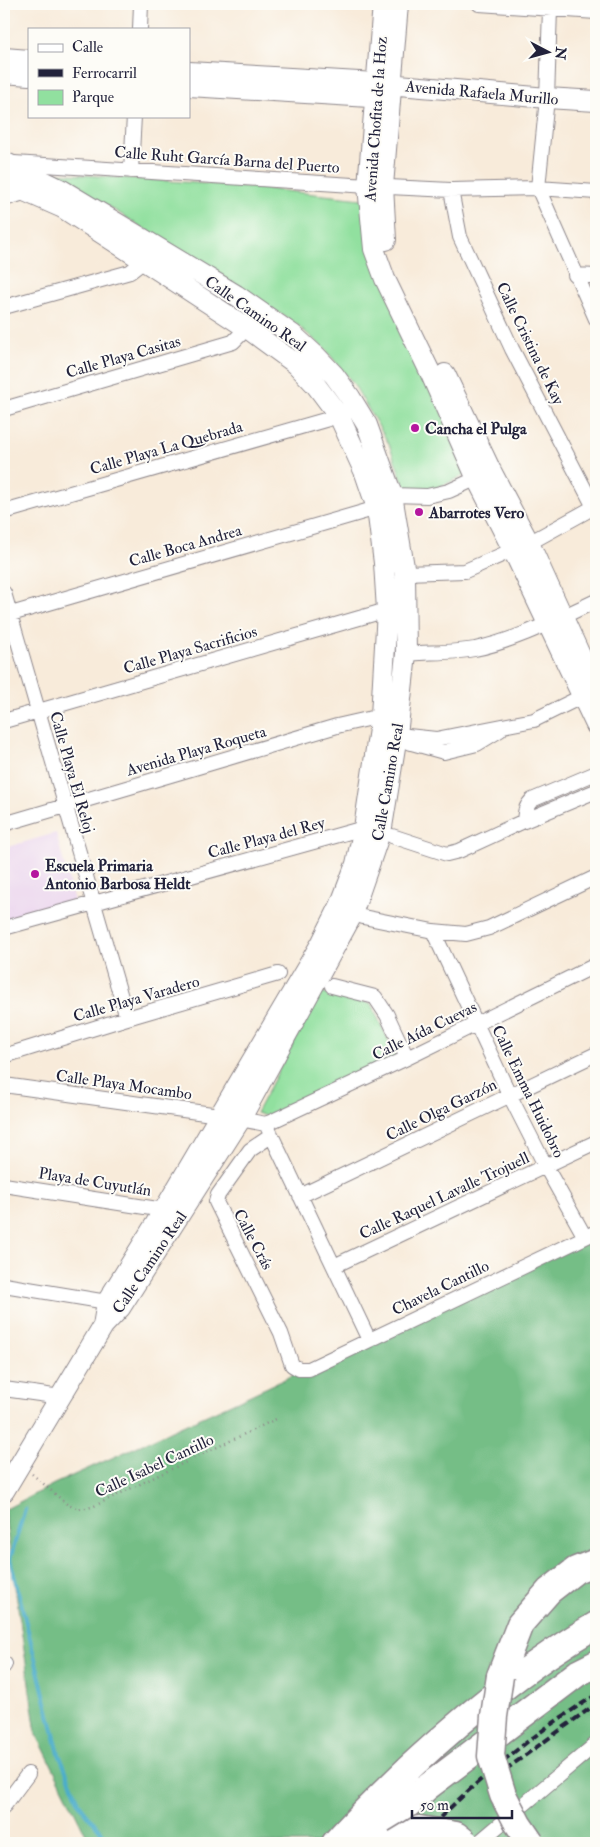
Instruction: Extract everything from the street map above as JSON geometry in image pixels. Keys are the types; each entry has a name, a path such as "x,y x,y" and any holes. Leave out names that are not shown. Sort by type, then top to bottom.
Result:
{"highway":[{"path":"531,1843 503,1795 491,1756 500,1676 520,1624 549,1591 576,1570 596,1562"},
{"path":"335,1843 359,1816 450,1730 514,1679 596,1625"},
{"path":"365,1843 426,1788 578,1673 596,1664"},
{"path":"396,1843 419,1829 456,1835 466,1843"}],"street":[{"path":"140,28 141,4"},
{"name":"Avenida Chofita de la Hoz","path":"383,4 383,90 375,186 374,249 385,279 435,370 555,620 593,691 596,724"},
{"name":"Avenida Chofita de la Hoz","path":"383,90 398,4"},
{"path":"478,4 596,12"},
{"path":"550,9 546,105 538,188 596,319"},
{"path":"4,58 28,60"},
{"name":"Avenida Rafaela Murillo","path":"190,72 546,105 596,114"},
{"path":"4,73 28,75"},
{"name":"Avenida Rafaela Murillo","path":"190,86 383,90"},
{"name":"Avenida Rafaela Murillo","path":"546,105 596,101"},
{"path":"131,170 134,118"},
{"name":"Calle Ruht García Barna del Puerto","path":"4,169 131,170 451,190 538,188 596,192"},
{"name":"Calle Camino Real","path":"4,169 27,192 63,208 247,328 296,364 315,384 339,416 365,473 376,508 384,563 387,610 389,725 382,827 351,916 240,1120 171,1214 60,1396"},
{"name":"Calle Camino Real","path":"4,169 62,190 236,295 293,335 328,369 350,397 368,425 392,495 404,573 406,654 356,864 340,906 318,950 219,1115 171,1214"},
{"name":"Calle Cristina de Kay","path":"451,190 460,237 512,349 595,506"},
{"path":"4,199 27,192"},
{"path":"4,306 130,272 144,261"},
{"path":"576,275 596,276"},
{"name":"Calle Playa Casitas","path":"4,409 234,342 247,328"},
{"name":"Calle Playa La Quebrada","path":"4,512 339,416"},
{"path":"392,495 427,496 449,491 484,475"},
{"path":"404,573 465,571 521,546 595,506"},
{"name":"Calle Boca Andrea","path":"7,615 376,508"},
{"name":"Calle Playa El Reloj","path":"4,594 7,615 38,711 126,1018"},
{"path":"406,654 474,649 511,639 596,601"},
{"name":"Calle Playa Sacrificios","path":"4,721 387,610"},
{"name":"Avenida Playa Roqueta","path":"4,824 337,726 389,725 436,739 534,720 593,691"},
{"path":"524,821 527,805 532,800 596,773"},
{"path":"392,836 447,854 459,851 596,791"},
{"name":"Calle Playa del Rey","path":"4,928 364,828"},
{"path":"363,917 433,932 466,934 489,928 596,877"},
{"name":"Calle Emma Huidobro","path":"433,932 510,1096 546,1167 591,1234"},
{"name":"Calle Aída Cuevas","path":"269,1130 407,1058 596,965"},
{"name":"Calle Playa Varadero","path":"4,1056 278,974"},
{"path":"332,986 375,997 387,1015 407,1058"},
{"name":"Calle Olga Garzón","path":"300,1196 596,1054"},
{"name":"Calle Playa Mocambo","path":"4,1085 219,1115 269,1130"},
{"path":"269,1130 369,1340"},
{"name":"Calle Crás","path":"269,1130 250,1150 218,1195 216,1202 277,1325 292,1365 299,1369"},
{"name":"Calle Raquel Lavalle Trojuell","path":"334,1266 596,1142"},
{"name":"Playa de Cuyutlán","path":"4,1185 171,1214"},
{"name":"Chavela Cantillo","path":"299,1369 309,1369 591,1234"},
{"path":"4,1285 114,1305"},
{"path":"4,1388 60,1396 4,1491"},
{"path":"478,1843 596,1744"},
{"path":"4,1806 28,1774"}],"path":[{"name":"Calle Isabel Cantillo","path":"21,1463 68,1506 79,1509 92,1507 278,1418"}],"shaded area":[{"name":"Escuela Primaria Antonio Barbosa Heldt","path":"56,833 74,901 4,921 4,848"}],"green space":[{"path":"55,173 238,186 362,199 469,473 437,488 408,496 389,444 353,383 325,349 295,323"},
{"path":"321,992 371,1004 396,1056 269,1117 256,1113"},
{"path":"596,1234 596,1843 90,1843 36,1733 4,1510 54,1484 229,1405"}],"waterway":[{"path":"25,1509 10,1559 59,1754 80,1805 110,1843"}],"railway":[{"path":"415,1843 456,1802 501,1763 547,1727 596,1695"},
{"path":"505,1770 596,1704"}],"place":[{"name":"Cancha el Pulga","path":"415,428"},
{"name":"Abarrotes Vero","path":"419,512"},
{"name":"Escuela Primaria Antonio Barbosa Heldt","path":"35,874"}]}
